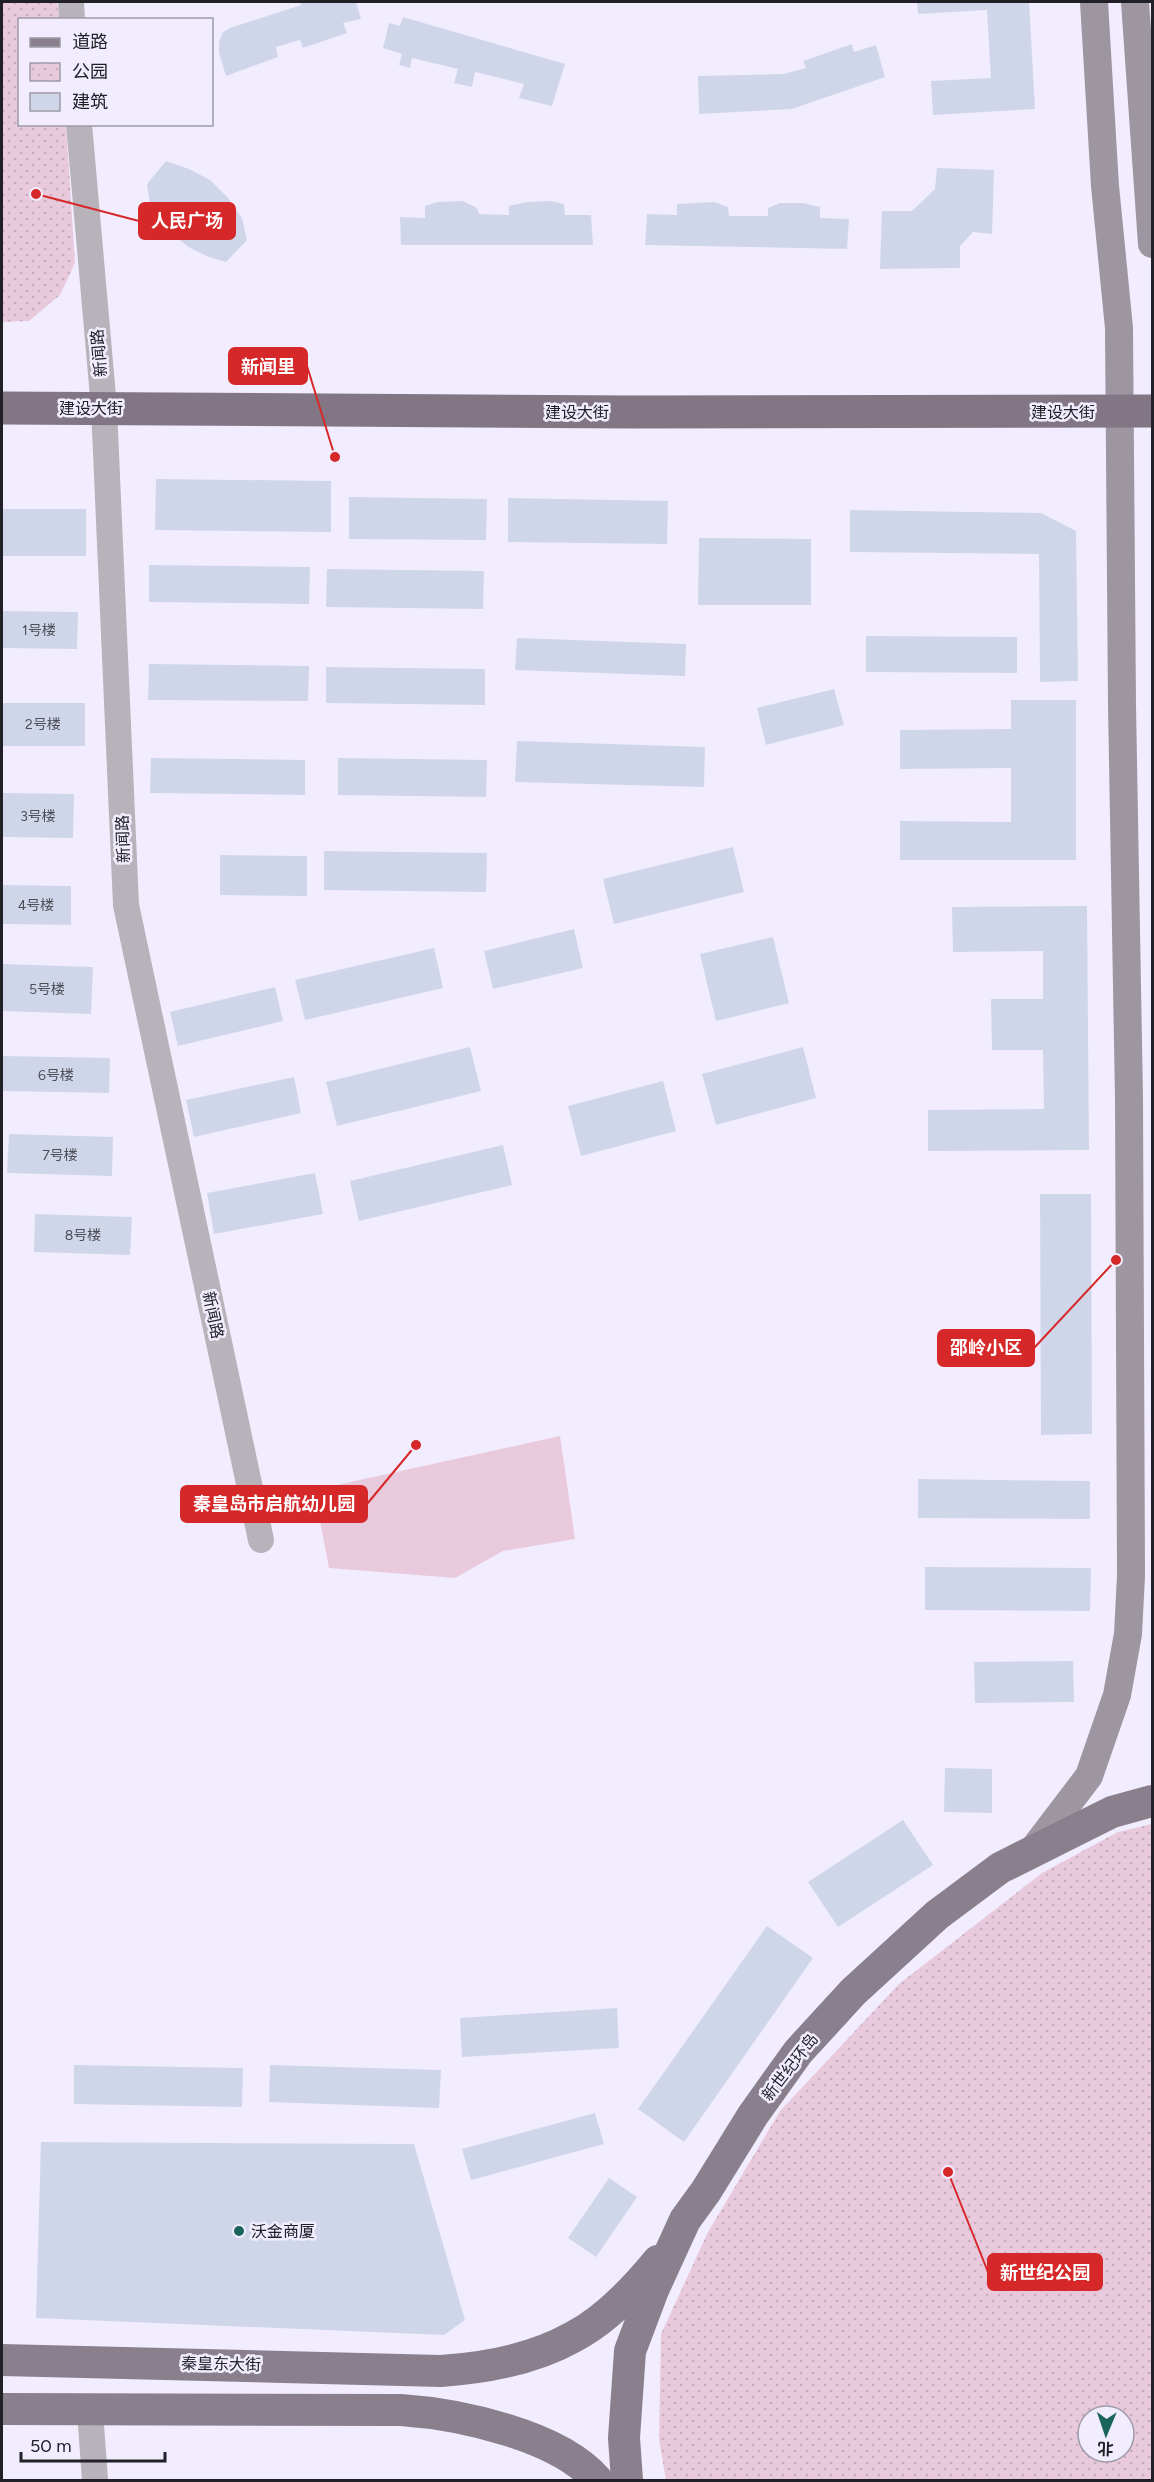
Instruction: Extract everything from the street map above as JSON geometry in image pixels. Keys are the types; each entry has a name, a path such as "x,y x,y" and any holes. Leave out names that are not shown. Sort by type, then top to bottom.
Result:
{"highway":[{"name":"建设大街","path":"2,408 632,412 1152,411"}],"main road":[{"path":"1032,1851 1089,1776 1118,1695 1128,1634 1131,1576 1129,1098 1119,328 1105,186 1094,2"},
{"path":"1135,2 1152,244"},
{"name":"新世纪环岛","path":"627,2481 624,2438 630,2351 653,2290 685,2220 706,2191 753,2115 798,2052 853,1992 937,1915 1000,1868 1112,1812 1152,1801"},
{"name":"秦皇东大街","path":"2,2360 403,2368 441,2371 476,2368 535,2354 574,2337 618,2304 657,2262 685,2220"},
{"path":"2,2409 401,2410 438,2413 522,2435 551,2447 597,2481"}],"street":[{"path":"71,2 72,18"},
{"name":"新闻路","path":"79,126 104,408 126,905 261,1540"},
{"path":"90,2411 94,2481"}],"green space":[{"path":"2,2 57,2 59,18 18,18 18,126 66,126 75,263 60,295 29,321 2,322"},
{"path":"560,1436 575,1539 503,1551 455,1578 329,1568 314,1490"},
{"path":"1152,1824 1152,2480 666,2480 659,2440 661,2334 708,2232 780,2111 899,1984 1042,1873 1118,1832"}],"building":[{"path":"300,2 356,2 361,19 343,23 347,33 303,48 300,40 276,47 278,57 226,76 219,53 219,42 223,32 301,5"},
{"path":"917,2 1029,2 1035,109 933,115 931,81 991,78 987,10 918,14"},
{"path":"403,17 565,64 552,106 519,98 524,84 475,72 472,87 454,83 458,69 412,58 410,68 399,65 402,54 383,48 389,23 400,26"},
{"path":"852,44 854,52 876,45 885,77 792,109 699,114 698,76 783,74 806,68 803,61"},
{"path":"166,161 210,180 228,198 242,218 247,240 226,262 190,248 159,220 150,204 147,184"},
{"path":"937,168 994,170 992,234 973,232 960,246 960,268 880,269 882,211 912,211 935,189"},
{"path":"463,201 477,208 479,214 509,215 509,206 527,202 550,201 564,204 565,215 591,215 593,245 401,245 400,217 425,218 425,206 437,202"},
{"path":"714,202 728,207 729,216 768,216 768,208 780,203 803,203 820,207 820,218 849,219 847,249 645,245 647,214 677,215 677,204"},
{"path":"156,479 331,481 331,532 155,530"},
{"path":"349,497 487,499 486,540 349,539"},
{"path":"508,498 668,501 667,544 508,542"},
{"path":"2,509 86,509 86,556 2,556"},
{"path":"850,510 1041,513 1076,531 1078,681 1040,682 1039,554 850,552"},
{"path":"699,538 811,539 811,605 698,605"},
{"path":"149,565 310,567 309,604 149,602"},
{"path":"327,569 484,571 483,609 326,607"},
{"path":"2,611 78,612 77,649 2,648"},
{"path":"866,636 1017,637 1017,673 866,672"},
{"path":"517,638 686,644 685,676 515,670"},
{"path":"149,664 309,666 308,701 148,700"},
{"path":"326,667 485,669 485,705 326,703"},
{"path":"834,689 844,725 766,745 757,708"},
{"path":"1011,700 1076,700 1076,860 900,860 900,821 1011,822 1011,768 900,769 900,730 1011,729"},
{"path":"2,703 85,703 85,746 2,746"},
{"path":"517,741 705,747 704,787 515,782"},
{"path":"151,758 305,760 305,795 150,793"},
{"path":"338,758 487,760 486,797 338,795"},
{"path":"2,793 74,794 73,838 2,837"},
{"path":"733,847 744,892 614,924 603,879"},
{"path":"324,851 487,853 486,892 324,890"},
{"path":"220,855 307,856 307,896 220,895"},
{"path":"2,885 71,886 71,925 2,924"},
{"path":"1087,906 1089,1150 928,1151 928,1110 1044,1109 1043,1050 992,1050 991,999 1043,999 1043,951 953,952 952,907"},
{"path":"574,929 583,968 493,989 484,951"},
{"path":"773,937 789,1003 716,1021 700,954"},
{"path":"434,948 443,988 305,1020 295,980"},
{"path":"2,964 93,967 91,1014 2,1011"},
{"path":"275,987 283,1021 178,1046 170,1012"},
{"path":"470,1047 481,1091 337,1126 326,1082"},
{"path":"803,1047 816,1098 716,1125 702,1074"},
{"path":"2,1056 110,1058 109,1093 2,1091"},
{"path":"294,1077 301,1113 194,1137 186,1100"},
{"path":"663,1081 676,1131 581,1156 568,1106"},
{"path":"9,1134 113,1137 112,1176 7,1173"},
{"path":"503,1145 512,1185 359,1221 350,1181"},
{"path":"315,1173 323,1214 214,1234 207,1193"},
{"path":"1040,1194 1091,1194 1092,1434 1041,1435"},
{"path":"35,1214 132,1217 130,1255 34,1252"},
{"path":"918,1479 1090,1481 1090,1519 918,1518"},
{"path":"925,1567 1091,1568 1090,1611 925,1610"},
{"path":"1073,1661 1074,1702 975,1703 974,1662"},
{"path":"945,1768 992,1769 992,1813 944,1812"},
{"path":"903,1820 933,1865 838,1927 808,1882"},
{"path":"767,1926 813,1958 684,2142 638,2109"},
{"path":"617,2008 619,2048 462,2057 460,2018"},
{"path":"74,2065 243,2068 242,2107 74,2104"},
{"path":"270,2065 441,2070 439,2108 269,2102"},
{"path":"595,2113 604,2144 471,2180 462,2149"},
{"name":"沃金商厦","path":"41,2142 414,2144 465,2320 444,2335 36,2318"},
{"path":"609,2178 637,2197 596,2257 568,2238"}],"place":[{"name":"人民广场","path":"36,194"},
{"name":"新闻里","path":"335,457"},
{"name":"邵岭小区","path":"1116,1260"},
{"name":"秦皇岛市启航幼儿园","path":"416,1445"},
{"name":"新世纪公园","path":"948,2172"},
{"name":"沃金商厦","path":"239,2231"}]}
